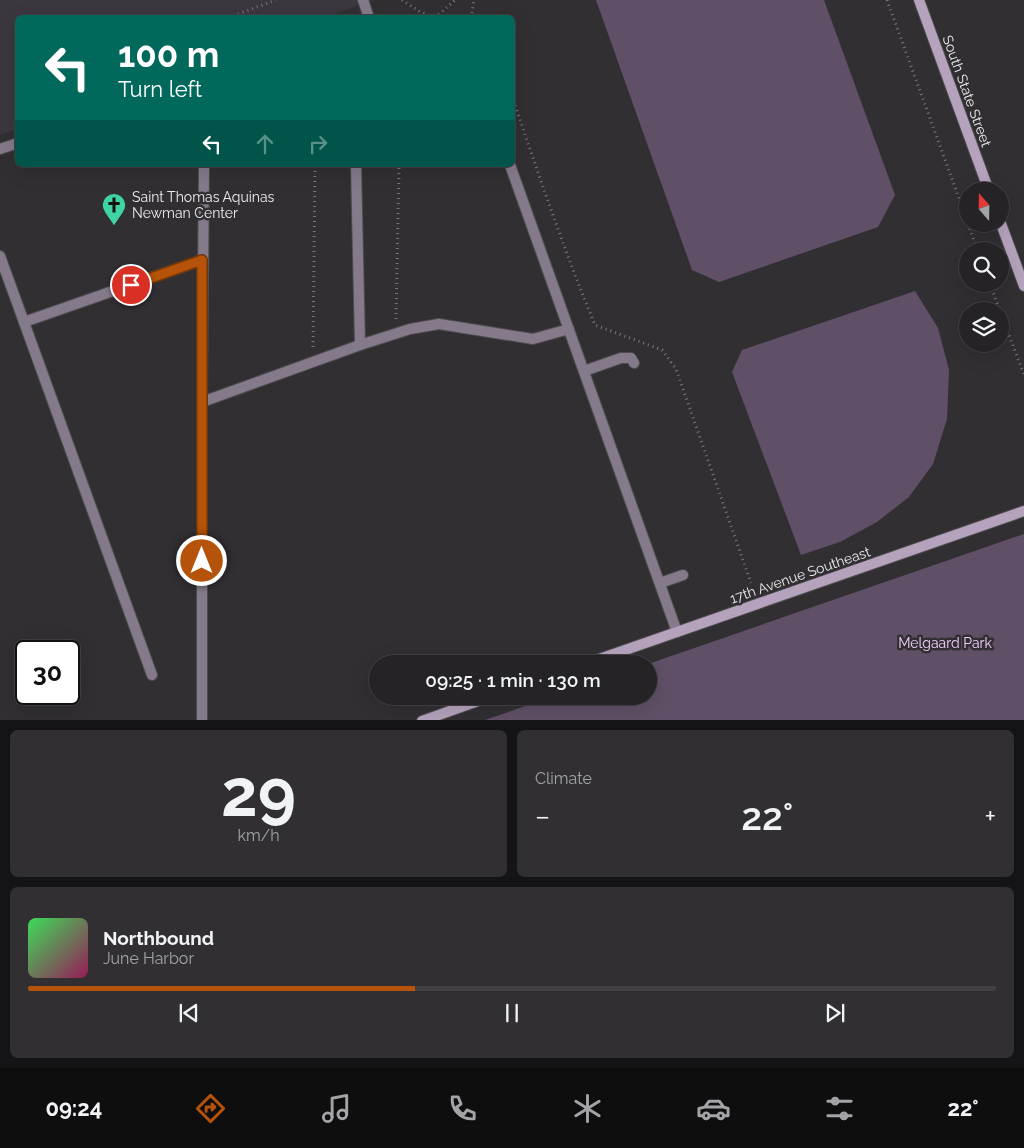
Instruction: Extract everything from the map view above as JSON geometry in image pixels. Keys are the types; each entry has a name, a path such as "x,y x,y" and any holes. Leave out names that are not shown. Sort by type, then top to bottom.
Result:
{"street":[{"path":"363,0 368,15"},
{"name":"South State Street","path":"919,0 986,182"},
{"path":"0,149 15,144"},
{"path":"202,720 202,260 204,167"},
{"path":"356,167 360,345"},
{"path":"511,167 677,632"},
{"path":"1004,232 1024,286"},
{"path":"0,256 152,675"},
{"path":"24,322 202,260"},
{"path":"438,324 439,312"},
{"path":"202,402 360,345 438,324 533,339 569,329"},
{"path":"584,371 621,358 631,358 634,363"},
{"name":"17th Avenue Southeast","path":"611,655 1024,511"},
{"path":"660,583 683,575"},
{"path":"422,720 466,705"}],"path":[{"path":"238,14 276,0"},
{"path":"402,0 428,15"},
{"path":"438,15 454,0"},
{"path":"472,15 474,0"},
{"path":"887,0 959,198"},
{"path":"515,105 555,221 595,325 662,350 676,369 751,583"},
{"path":"312,362 315,167"},
{"path":"396,334 399,167"},
{"path":"993,292 1024,375"}],"shaded area":[{"path":"0,0 374,0 331,15 15,15 15,130 0,135"}],"green space":[{"path":"596,0 824,0 895,195 878,227 719,282 692,270"},
{"path":"915,291 938,328 949,370 947,419 933,464 909,497 877,522 840,542 801,555 732,372 742,350"},
{"name":"Melgaard Park","path":"1024,534 1024,720 485,720 529,705 657,705 657,661"}],"place":[{"name":"Saint Thomas Aquinas Newman Center","path":"114,226"}],"route":[{"path":"131,285 202,260 202,561"}]}
